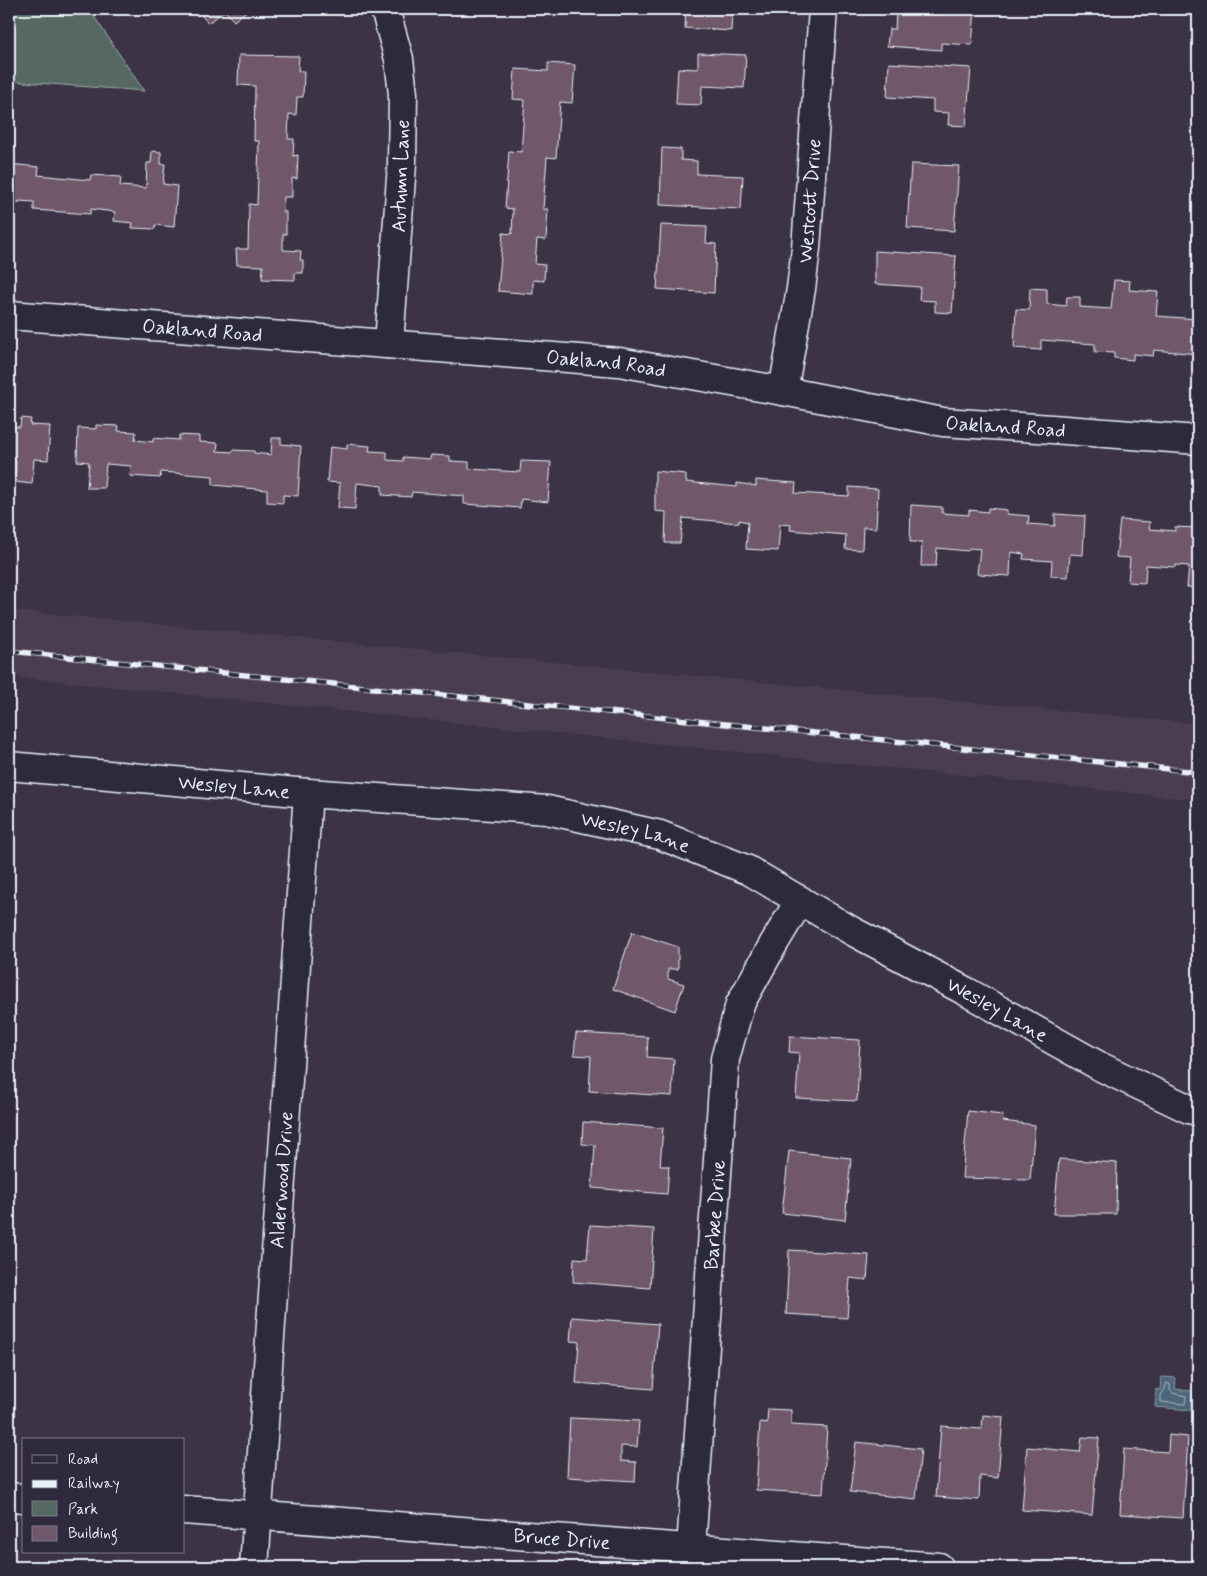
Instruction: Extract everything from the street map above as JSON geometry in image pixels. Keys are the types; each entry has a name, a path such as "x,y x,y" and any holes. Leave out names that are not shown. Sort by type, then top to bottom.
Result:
{"street":[{"name":"Autumn Lane","path":"385,9 399,59 403,94 402,164 389,344"},
{"name":"Westcott Drive","path":"783,391 801,289 806,248 823,9"},
{"name":"Oakland Road","path":"9,315 619,362 943,422 1198,440"},
{"name":"Wesley Lane","path":"9,766 308,793 547,810 660,835 748,870 852,931 968,992 1101,1068 1189,1109 1198,1111"},
{"name":"Alderwood Drive","path":"254,1567 308,793"},
{"name":"Barbee Drive","path":"691,1548 725,1059 740,1004 800,900"},
{"path":"9,1497 22,1498"},
{"name":"Bruce Drive","path":"185,1510 940,1567"}],"shaded area":[{"path":"9,610 1198,724 1198,800 9,676"}],"green space":[{"path":"9,9 89,9 144,91 9,81"}],"water":[{"path":"1161,1377 1176,1378 1175,1389 1192,1391 1191,1410 1155,1407 1156,1389 1160,1390"}],"building":[{"path":"201,9 249,9 234,21 225,11 208,23 198,11"},
{"path":"686,9 743,9 743,14 732,13 731,31 685,28"},
{"path":"940,9 975,9 972,45 941,43 941,50 887,46 889,29 895,29 896,12 940,15"},
{"path":"698,53 746,55 744,88 702,86 701,105 676,104 678,68 698,69"},
{"path":"239,55 299,56 298,71 304,71 303,97 297,97 296,115 289,114 288,139 294,139 293,156 298,155 297,179 292,178 292,197 284,197 283,212 286,212 286,234 283,234 283,250 301,251 300,260 303,260 303,273 295,273 295,280 262,279 263,266 237,265 236,249 248,249 249,204 257,205 259,141 254,141 255,86 238,85"},
{"path":"548,63 575,65 572,103 560,102 556,158 547,157 543,209 548,209 546,240 537,239 535,264 545,265 544,281 533,280 533,294 498,291 503,233 512,234 513,209 505,208 509,151 521,152 525,100 513,99 515,69 548,71"},
{"path":"889,63 971,68 966,126 948,125 949,113 933,112 933,100 887,97"},
{"path":"662,148 681,149 681,160 697,161 697,174 743,176 741,209 660,205"},
{"path":"152,151 161,152 161,164 165,164 163,184 177,186 174,227 155,225 155,229 132,228 133,223 114,221 115,212 91,209 90,214 34,210 34,202 19,201 19,203 9,203 9,164 39,167 38,175 90,180 91,175 121,177 120,186 146,188 147,163 151,163"},
{"path":"911,164 959,166 954,231 907,228"},
{"path":"661,225 707,227 706,243 716,244 714,293 657,289"},
{"path":"875,251 956,256 952,313 935,312 935,301 919,300 920,287 875,284"},
{"path":"1114,280 1130,281 1129,290 1158,292 1156,316 1198,319 1198,354 1154,350 1153,356 1133,354 1133,360 1114,358 1114,353 1095,352 1095,344 1041,340 1041,350 1014,348 1016,309 1029,310 1030,288 1047,289 1047,304 1066,306 1067,297 1080,297 1080,307 1111,309"},
{"path":"21,418 31,419 30,425 50,426 48,460 34,459 32,484 15,482 16,461 9,460 9,426 20,427"},
{"path":"96,425 119,426 118,431 136,432 135,440 153,442 153,438 179,440 179,435 199,436 199,442 218,443 217,451 254,451 254,453 271,455 272,438 281,438 281,444 301,446 298,496 283,495 283,503 267,502 267,490 213,485 213,476 161,472 160,478 130,476 131,466 106,464 104,488 87,488 89,462 77,461 78,428 96,429"},
{"path":"347,444 370,446 369,451 387,452 387,460 403,461 403,457 430,459 431,455 450,456 450,461 469,462 469,469 520,472 521,461 551,462 548,502 521,499 520,508 464,504 464,496 412,492 411,497 382,495 382,486 357,483 355,509 338,508 340,483 327,482 330,447 347,449"},
{"path":"655,471 686,474 686,482 737,487 737,483 756,486 756,480 796,483 795,493 849,496 849,487 878,489 876,528 863,527 862,550 845,549 846,535 790,530 791,525 780,524 778,551 746,549 748,522 739,520 739,523 683,518 680,543 665,543 666,512 655,511"},
{"path":"911,505 942,507 942,513 969,515 969,510 988,512 988,508 1007,510 1007,514 1029,516 1028,524 1055,526 1055,514 1085,516 1083,555 1070,554 1068,577 1051,576 1052,561 1023,559 1024,554 1011,552 1010,576 977,574 980,549 969,548 968,551 937,548 936,566 921,566 922,542 910,542"},
{"path":"1120,520 1150,522 1149,529 1175,531 1175,527 1198,528 1198,588 1187,587 1189,566 1146,565 1145,583 1128,582 1130,558 1116,557"},
{"path":"632,932 678,947 678,969 668,969 668,979 684,984 675,1011 613,989"},
{"path":"576,1033 648,1037 647,1057 674,1059 672,1096 589,1091 591,1056 574,1055"},
{"path":"790,1036 860,1040 857,1101 796,1098 799,1053 789,1052"},
{"path":"968,1111 1002,1115 1003,1121 1035,1125 1030,1180 962,1178"},
{"path":"583,1122 663,1128 660,1166 669,1166 667,1194 592,1188 595,1145 582,1144"},
{"path":"789,1151 851,1158 845,1220 782,1213"},
{"path":"1059,1159 1117,1163 1116,1214 1054,1214"},
{"path":"590,1225 654,1229 650,1288 573,1282 574,1258 587,1259"},
{"path":"789,1250 869,1255 867,1280 850,1278 847,1318 786,1314"},
{"path":"572,1317 658,1324 653,1389 576,1383 579,1342 570,1341"},
{"path":"768,1409 791,1410 791,1425 827,1427 823,1494 756,1490 760,1422 767,1423"},
{"path":"983,1415 1003,1417 998,1478 980,1476 979,1500 936,1497 941,1426 982,1429"},
{"path":"570,1418 639,1421 637,1447 621,1446 621,1461 636,1462 635,1481 567,1477"},
{"path":"1169,1435 1188,1437 1183,1518 1120,1514 1124,1449 1168,1452"},
{"path":"1082,1437 1099,1438 1092,1515 1022,1510 1027,1447 1080,1452"},
{"path":"856,1442 921,1449 916,1499 850,1492"}],"railway":[{"path":"9,651 1198,772"}]}
